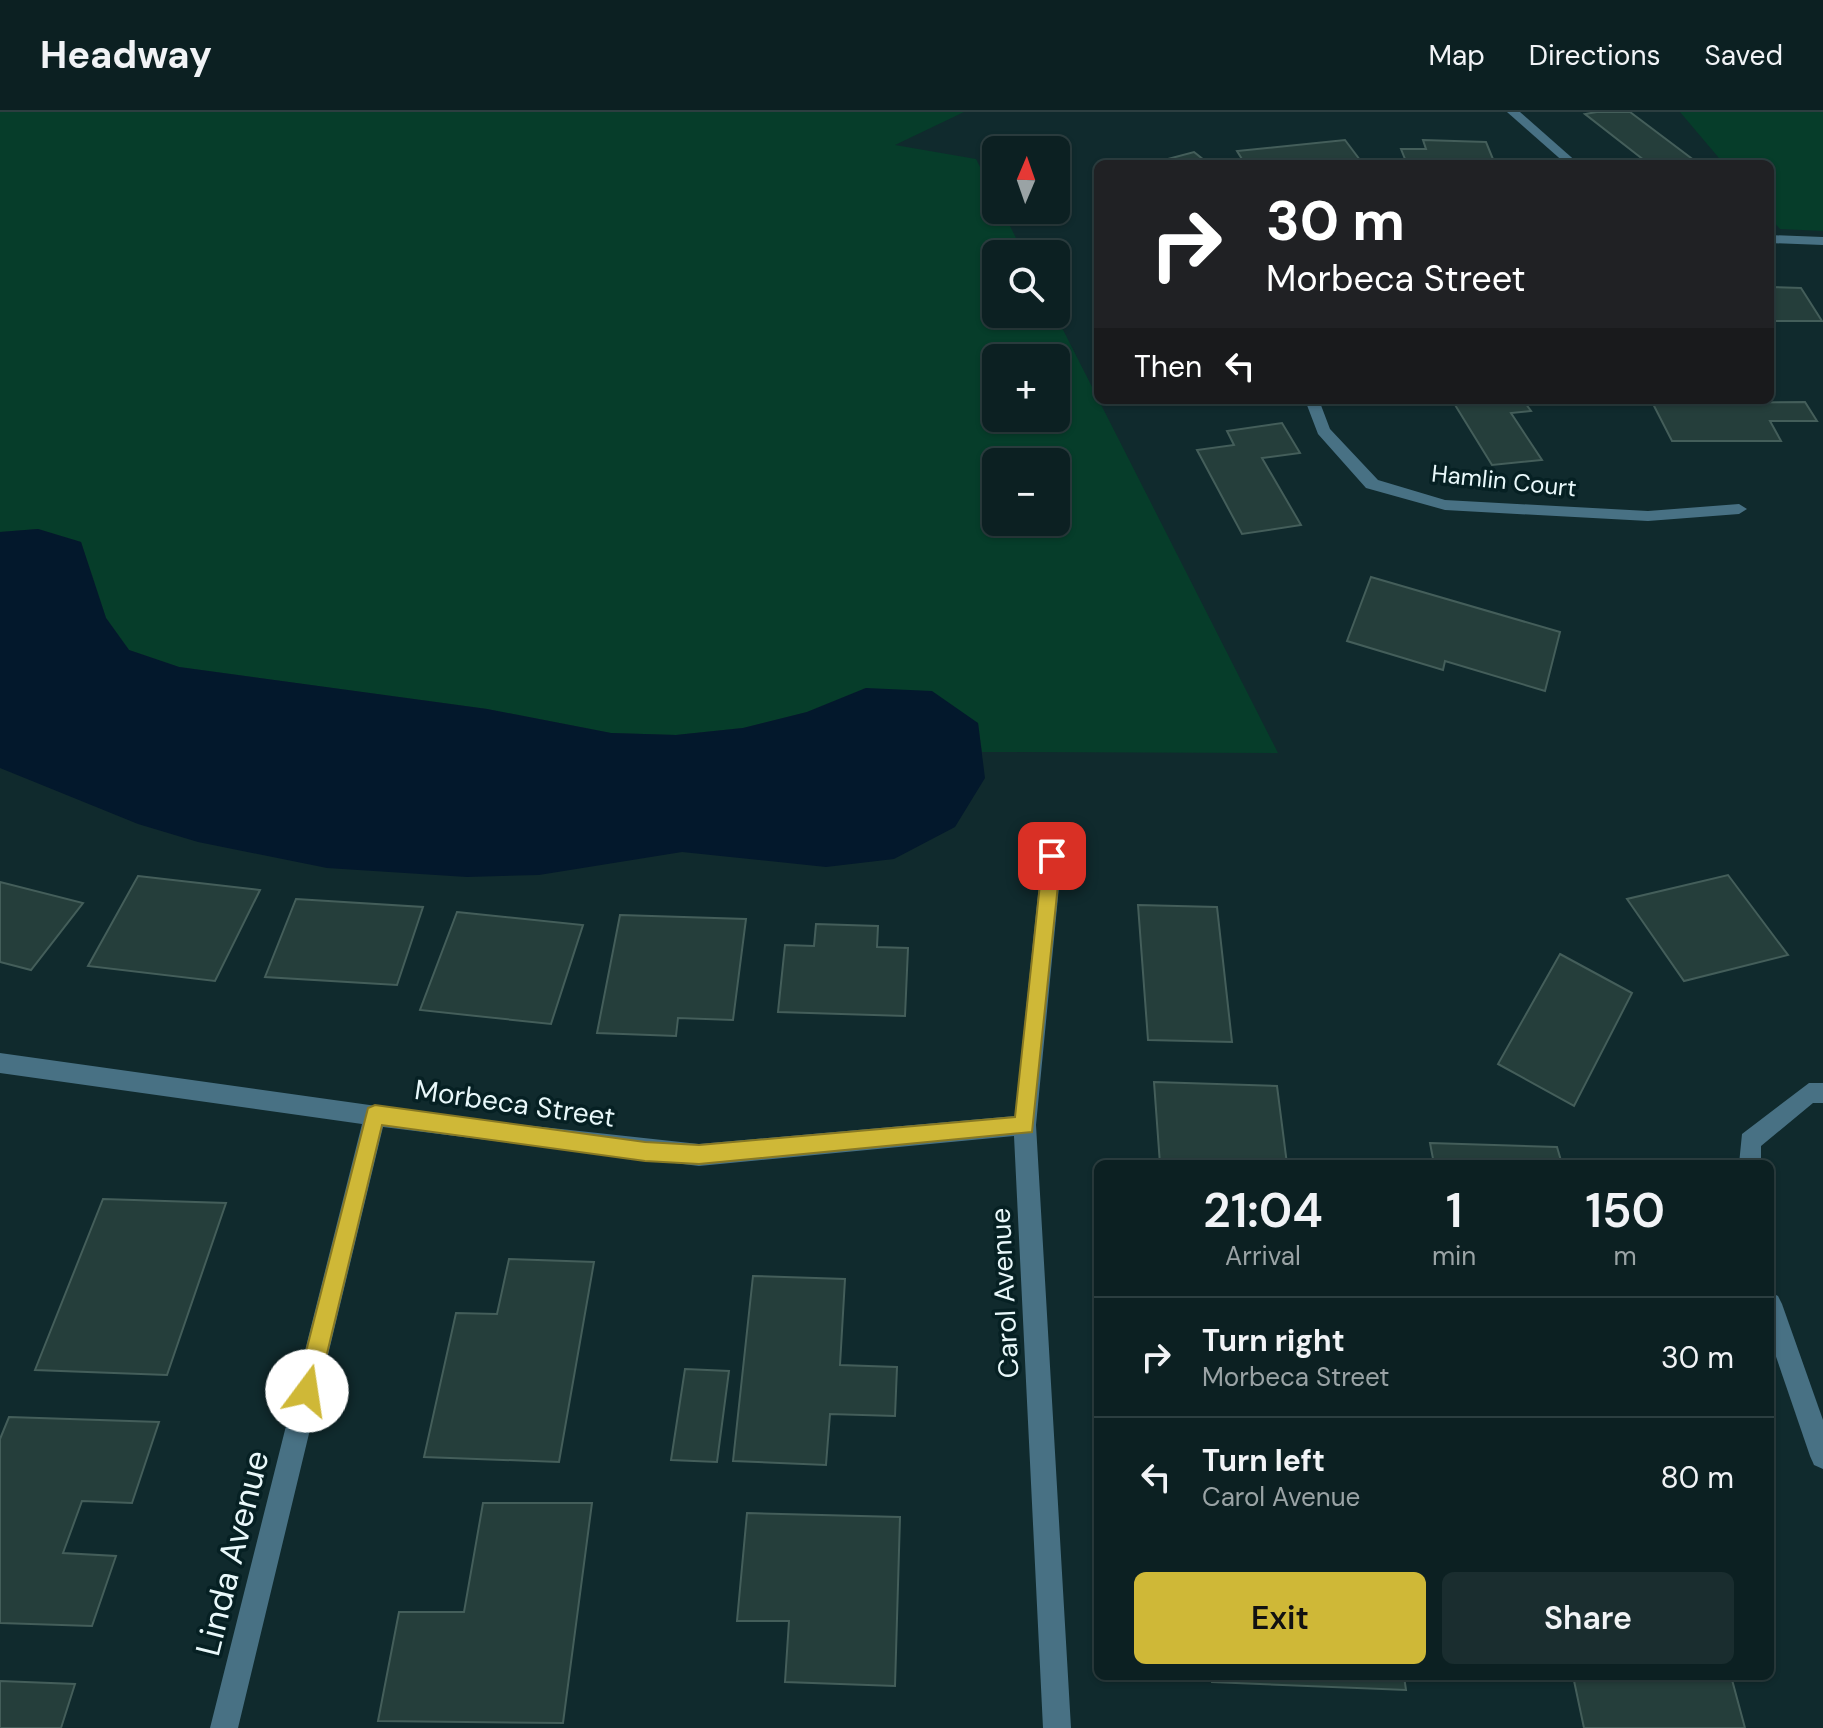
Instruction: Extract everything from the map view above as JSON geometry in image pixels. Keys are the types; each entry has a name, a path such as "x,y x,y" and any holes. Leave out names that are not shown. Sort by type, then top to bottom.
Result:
{"street":[{"path":"1513,112 1568,160"},
{"path":"1774,239 1823,241"},
{"name":"Hamlin Court","path":"1313,404 1323,431 1372,484 1445,505 1648,516 1739,509"},
{"name":"Carol Avenue","path":"1052,856 1025,1125 1057,1728"},
{"name":"Morbeca Street","path":"0,1063 645,1151 699,1155 1025,1125"},
{"path":"1750,1160 1750,1141 1809,1093 1823,1093"},
{"name":"Linda Avenue","path":"224,1728 375,1115"},
{"path":"1774,1315 1823,1456"}],"green space":[{"path":"0,112 964,112 895,145 976,159 982,171 982,224 1009,224 1017,240 982,240 982,328 1062,328 1094,391 1094,404 1101,404 1278,753 982,752 978,723 866,688 807,712 743,728 676,735 611,733 487,709 179,667 129,650 106,618 81,542 38,529 0,532"},
{"path":"1680,112 1823,112 1823,231 1780,229 1774,222 1774,160 1721,160"}],"water":[{"path":"38,529 81,542 106,618 129,650 179,667 487,709 611,733 676,735 743,728 807,712 866,688 932,691 978,723 985,778 955,827 894,859 826,867 682,852 539,875 467,877 327,868 198,842 138,824 0,768 0,532"}],"building":[{"path":"1630,112 1694,160 1644,160 1585,114"},
{"path":"1345,140 1360,160 1243,160 1237,151"},
{"path":"1423,140 1486,142 1493,160 1405,160 1401,149 1426,149"},
{"path":"1194,152 1204,160 1164,160"},
{"path":"1774,287 1801,288 1822,321 1774,321"},
{"path":"1805,402 1817,421 1770,421 1781,441 1672,441 1653,404"},
{"path":"1454,404 1526,404 1531,411 1511,413 1542,460 1492,465"},
{"path":"1282,423 1300,453 1262,458 1301,525 1242,534 1197,450 1234,445 1227,431"},
{"path":"1371,577 1560,632 1545,691 1445,661 1443,670 1347,641"},
{"path":"1728,875 1788,955 1684,981 1627,899"},
{"path":"138,876 260,890 215,981 88,966"},
{"path":"0,882 83,903 31,970 0,962"},
{"path":"296,899 423,907 397,985 265,977"},
{"path":"1138,905 1217,907 1232,1042 1148,1040"},
{"path":"457,912 583,925 551,1024 420,1010"},
{"path":"620,915 746,919 733,1020 678,1018 676,1036 597,1033"},
{"path":"816,924 878,926 877,947 908,948 905,1016 778,1012 785,945 814,946"},
{"path":"1560,954 1632,993 1574,1106 1498,1064"},
{"path":"1154,1082 1277,1086 1286,1160 1160,1160"},
{"path":"1430,1143 1557,1147 1561,1160 1433,1160"},
{"path":"103,1199 226,1203 167,1375 35,1370"},
{"path":"509,1259 594,1262 559,1462 424,1457 456,1313 497,1314"},
{"path":"753,1276 845,1279 840,1365 897,1367 895,1416 830,1414 826,1465 733,1461"},
{"path":"685,1369 729,1371 717,1462 671,1460"},
{"path":"9,1417 159,1422 132,1503 82,1501 63,1553 116,1556 92,1626 0,1623 0,1439"},
{"path":"483,1503 592,1503 563,1723 378,1721 399,1612 464,1612"},
{"path":"747,1513 900,1517 895,1686 785,1682 789,1621 737,1621"},
{"path":"1405,1680 1406,1690 1212,1682"},
{"path":"1574,1680 1732,1680 1745,1728 1584,1728"},
{"path":"0,1681 75,1684 61,1728 0,1728"}],"route":[{"path":"307,1391 375,1115 645,1151 699,1155 748,1153 1025,1125 1052,856"}]}
